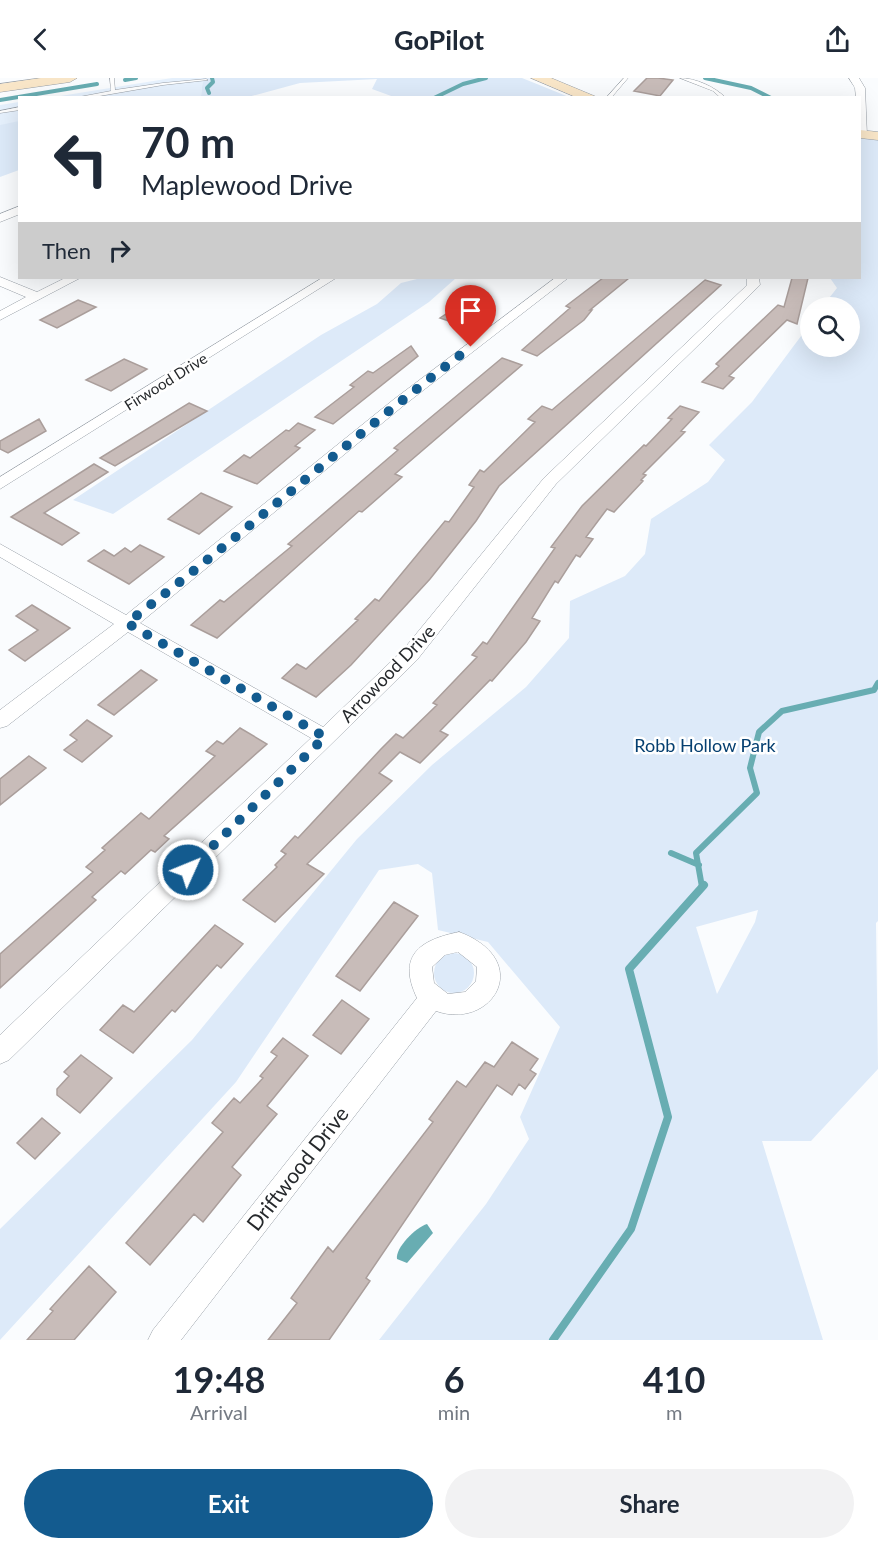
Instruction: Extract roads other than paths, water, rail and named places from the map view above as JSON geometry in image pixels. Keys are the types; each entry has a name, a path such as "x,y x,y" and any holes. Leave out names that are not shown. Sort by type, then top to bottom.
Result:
{"street":[{"path":"0,88 70,78"},
{"path":"538,78 587,96"},
{"path":"854,78 860,88 867,135"},
{"path":"0,218 18,209"},
{"path":"0,316 72,279"},
{"name":"Firwood Drive","path":"0,484 328,279"},
{"path":"0,721 251,526 398,403 561,279"},
{"name":"Arrowood Drive","path":"0,1052 433,629 550,480 748,292 754,285 754,279"},
{"path":"0,281 37,297"},
{"path":"0,550 325,737"},
{"name":"Driftwood Drive","path":"163,1340 432,998"}],"lane":[{"path":"111,78 113,92"},
{"path":"610,96 626,78"},
{"path":"682,78 715,90 722,96"},
{"path":"88,96 206,80"},
{"path":"0,112 18,108"}],"water":[{"path":"427,1224 433,1233 407,1263 397,1259 399,1249 407,1238"}],"waterway":[{"path":"125,80 136,78"},
{"path":"209,93 207,88 213,82 212,78"},
{"path":"438,96 463,84 486,78"},
{"path":"705,78 751,88 767,96"},
{"path":"24,96 97,84"},
{"path":"0,100 18,97"},
{"path":"698,865 696,853 757,793 750,768 759,732 782,711 874,690 878,683"},
{"path":"671,853 698,865"},
{"path":"698,865 702,887"},
{"path":"553,1340 631,1229 668,1117 629,969 704,885"}],"park label":[{"name":"Robb Hollow Park","path":"705,746"}]}
